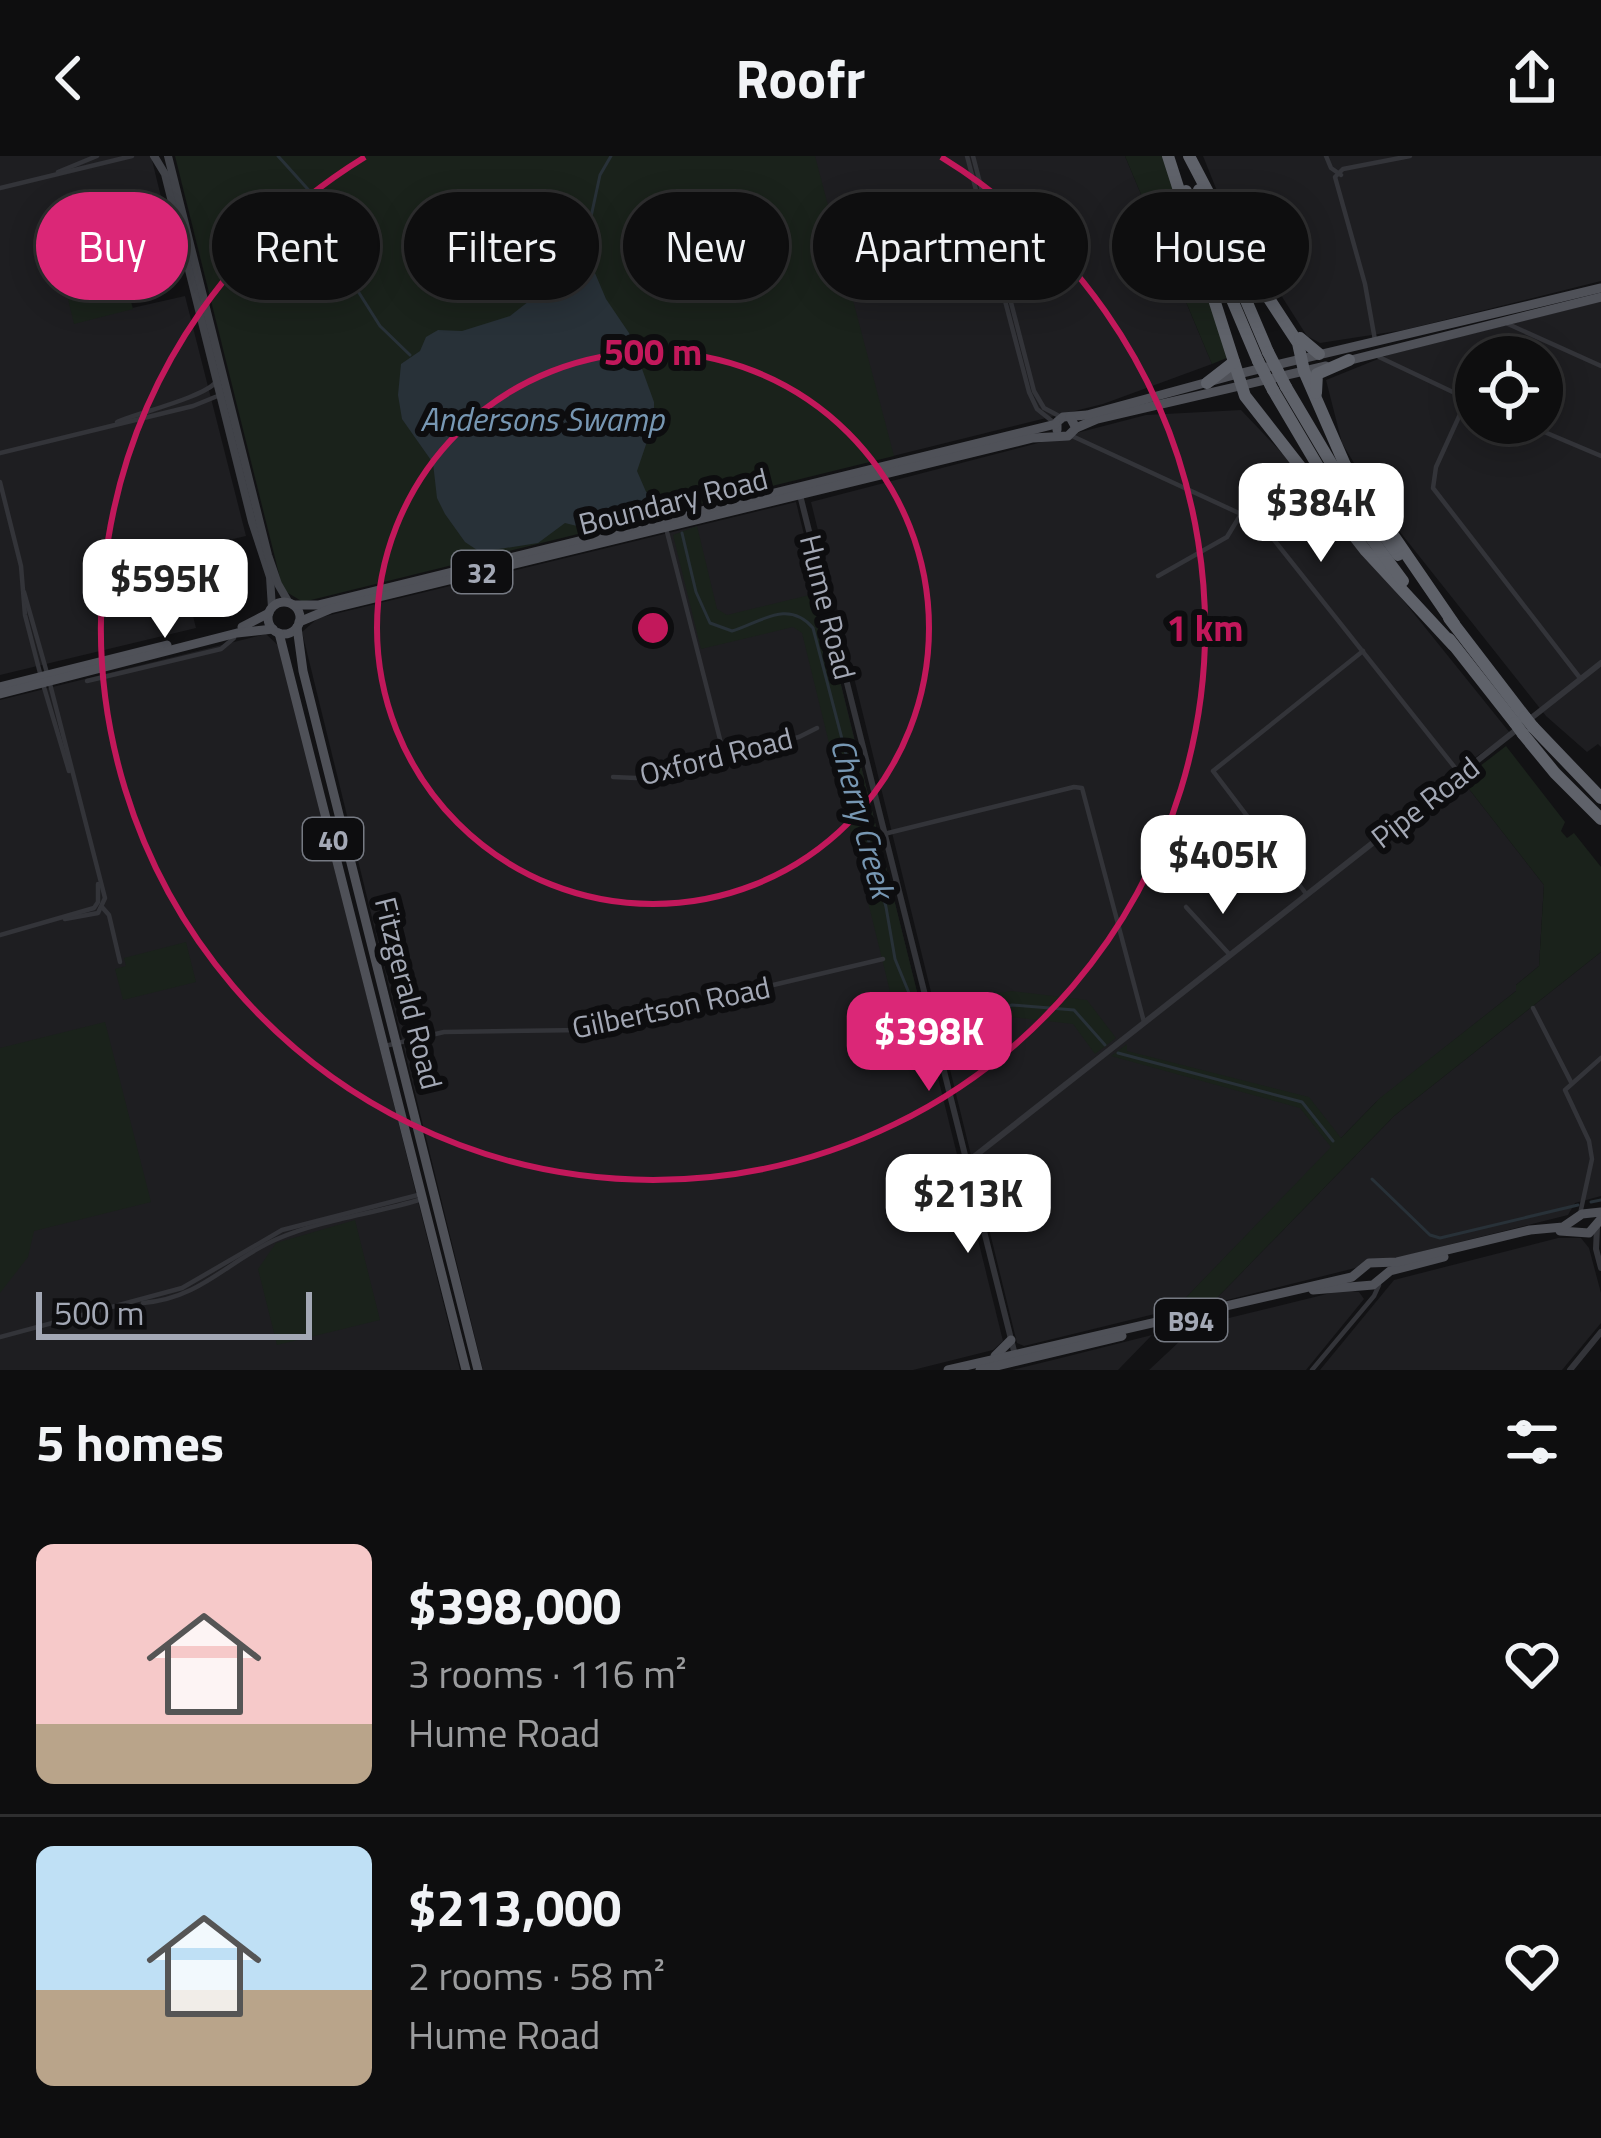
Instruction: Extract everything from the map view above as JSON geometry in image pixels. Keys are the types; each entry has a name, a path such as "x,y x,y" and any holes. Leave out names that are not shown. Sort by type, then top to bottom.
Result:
{"highway":[{"path":"1170,156 1263,356 1342,501 1453,644"},
{"path":"1170,156 1237,378 1260,416 1375,561 1599,806"},
{"path":"1187,156 1263,356"},
{"path":"1187,156 1207,192"},
{"path":"1271,300 1307,347 1319,354"},
{"path":"1271,300 1298,343 1302,365 1350,474 1524,725"},
{"path":"1319,406 1316,376 1349,360"},
{"path":"1207,382 1237,378"},
{"path":"1279,388 1350,490 1454,624"}],"main road":[{"path":"0,690 239,627 270,610 270,577 166,174 154,156"},
{"path":"168,156 268,555 278,584 292,604"},
{"path":"1068,427 1086,428 1097,419 1237,378 1349,360 1389,340 1510,320 1601,288"},
{"path":"1302,365 1319,354 1510,320 1601,297"},
{"path":"1372,324 1389,340"},
{"name":"Boundary Road","path":"799,491 1033,437 1207,382"},
{"path":"1040,430 1046,423 1044,415"},
{"name":"Boundary Road","path":"276,631 330,609 1040,430 1068,427"},
{"name":"Boundary Road","path":"270,610 292,604 318,605 665,524"},
{"name":"40","path":"292,604 298,625"},
{"name":"40","path":"270,610 276,631"},
{"name":"Fitzgerald Road","path":"298,625 303,671 346,834 466,1370"},
{"path":"46,679 107,672 237,633 276,631"},
{"name":"Fitzgerald Road","path":"276,631 390,1044"},
{"path":"333,838 346,834"},
{"name":"Fitzgerald Road","path":"426,1195 478,1370"},
{"name":"B94","path":"980,1370 1352,1277 1366,1264 1590,1221"},
{"name":"B94","path":"948,1370 1321,1288 1374,1282 1392,1270 1590,1221"},
{"path":"1374,1282 1375,1263"},
{"path":"1360,1271 1374,1282"},
{"path":"967,1366 998,1354 1011,1340"}],"street":[{"path":"48,176 98,156"},
{"path":"0,188 132,156"},
{"path":"970,156 1032,399 1044,415 1094,447"},
{"path":"1339,174 1410,156"},
{"path":"1327,157 1339,174 1337,185 1367,291 1375,346 1383,362 1455,394"},
{"path":"1510,320 1531,336 1601,366"},
{"path":"1018,340 1039,400 1053,416 1094,447 1241,514 1278,543 1460,774"},
{"path":"0,453 210,400 221,394 221,366"},
{"path":"101,428 199,395 217,379"},
{"path":"210,400 227,422"},
{"path":"156,406 159,414"},
{"path":"1455,424 1436,467 1433,488 1581,679"},
{"path":"1563,440 1601,456"},
{"path":"0,482 25,592 25,615 60,719 98,878 100,908 110,923 120,962"},
{"name":"Hume Road","path":"799,491 1015,1358"},
{"path":"1158,576 1227,537 1241,514"},
{"path":"665,524 724,755"},
{"path":"1307,895 1213,774 1363,651"},
{"name":"Pipe Road","path":"966,1163 1601,663"},
{"path":"87,682 107,672"},
{"path":"46,679 51,722 71,776"},
{"path":"51,722 60,719"},
{"name":"Oxford Road","path":"613,778 636,778 799,737 817,728"},
{"path":"884,834 1082,788 1144,1022"},
{"path":"1186,907 1230,955"},
{"path":"0,935 100,908"},
{"name":"Gilbertson Road","path":"390,1044 444,1032 583,1030 883,959"},
{"path":"1533,1009 1571,1082"},
{"path":"1601,1058 1571,1082 1565,1094 1589,1141 1592,1159 1585,1197 1601,1268"},
{"path":"0,1337 194,1287 270,1235 426,1195"},
{"path":"1312,1370 1368,1302 1374,1282"},
{"path":"1570,1370 1601,1332"}],"shaded area":[{"path":"0,156 151,156 160,192 36,192 36,300 130,300 132,308 186,300 246,536 177,552 196,628 0,675"},
{"path":"175,156 815,156 824,192 813,192 813,300 853,300 894,456 303,602 283,590 188,208 188,192 184,192"},
{"path":"814,156 1125,156 1140,192 1112,192 1112,300 1185,300 1212,364 1103,404 893,456 852,300 1088,300 1088,192 823,192"},
{"path":"1125,156 1163,156 1175,192 1140,192"},
{"path":"1203,156 1601,156 1601,281 1404,330 1320,343 1307,336 1284,300 1309,300 1309,192 1217,192"},
{"path":"68,300 131,300 133,309 74,324"},
{"path":"1185,300 1210,300 1229,357 1212,364"},
{"path":"1601,301 1601,747 1598,744 1587,752 1546,716 1381,508 1342,443 1326,380 1388,355 1455,338 1455,444 1563,444 1563,336 1463,336"},
{"path":"1241,410 1300,472 1510,733 1463,766 1462,780 1544,885 1539,966 1516,985 1516,991 1376,1102 1175,1309 1024,1346 1017,1343 811,502 1146,415"},
{"path":"796,502 1003,1341 993,1350 913,1370 483,1370 302,632 318,618"},
{"path":"697,526 717,609 727,615 818,593 927,1032 898,1024 802,633 793,627 701,649 673,535"},
{"path":"266,634 280,647 460,1370 0,1370 0,700"},
{"path":"1506,746 1565,822 1561,831 1567,838 1574,833 1601,867 1601,952 1394,1116 1211,1304 1170,1314 1331,1147 1300,1108 1111,1056 1127,1044 1127,1051 1309,1097 1341,1138 1380,1098 1516,991 1516,985 1539,966 1544,885 1462,780"},
{"path":"186,942 196,982 123,1000 115,969 126,966 124,958"},
{"path":"1601,952 1601,1196 1575,1203 1568,1215 1211,1304 1394,1116"},
{"path":"1011,991 1087,1000 1116,1038 1095,1054 1073,1024 1012,1017 940,1030 934,1005"},
{"path":"105,1022 151,1202 34,1231 28,1257 0,1293 0,1048"},
{"path":"355,1220 380,1320 277,1345 258,1269 276,1243"},
{"path":"1558,1238 1581,1238 1589,1248 1601,1293 1601,1323 1562,1370 1320,1370 1394,1280"},
{"path":"1343,1290 1359,1292 1364,1299 1306,1370 1149,1370 1196,1326"},
{"path":"1152,1335 1118,1370 1012,1370 1057,1359"}],"water":[{"name":"Andersons Swamp","path":"599,282 629,333 654,402 654,421 637,471 649,514 593,530 565,523 538,543 480,552 465,542 445,514 437,498 433,463 402,419 401,364 438,330 462,331 510,316 530,300 599,300"}],"waterway":[{"name":"Cherry Creek","path":"278,156 314,196 333,230 337,258 380,326 410,355"},
{"path":"596,192 611,156"},
{"name":"Cherry Creek","path":"644,493 670,500 679,512"},
{"name":"Cherry Creek","path":"682,533 696,592 710,623 732,631 784,614 804,619 813,628 886,907 895,959 909,993 932,1010 961,1021 1012,1005 1074,1010 1105,1045"},
{"name":"Cherry Creek","path":"1118,1053 1302,1102 1333,1141"},
{"name":"Cherry Creek","path":"1372,1179 1430,1235 1440,1238 1578,1205"},
{"name":"Cherry Creek","path":"1591,1202 1601,1200"}]}
